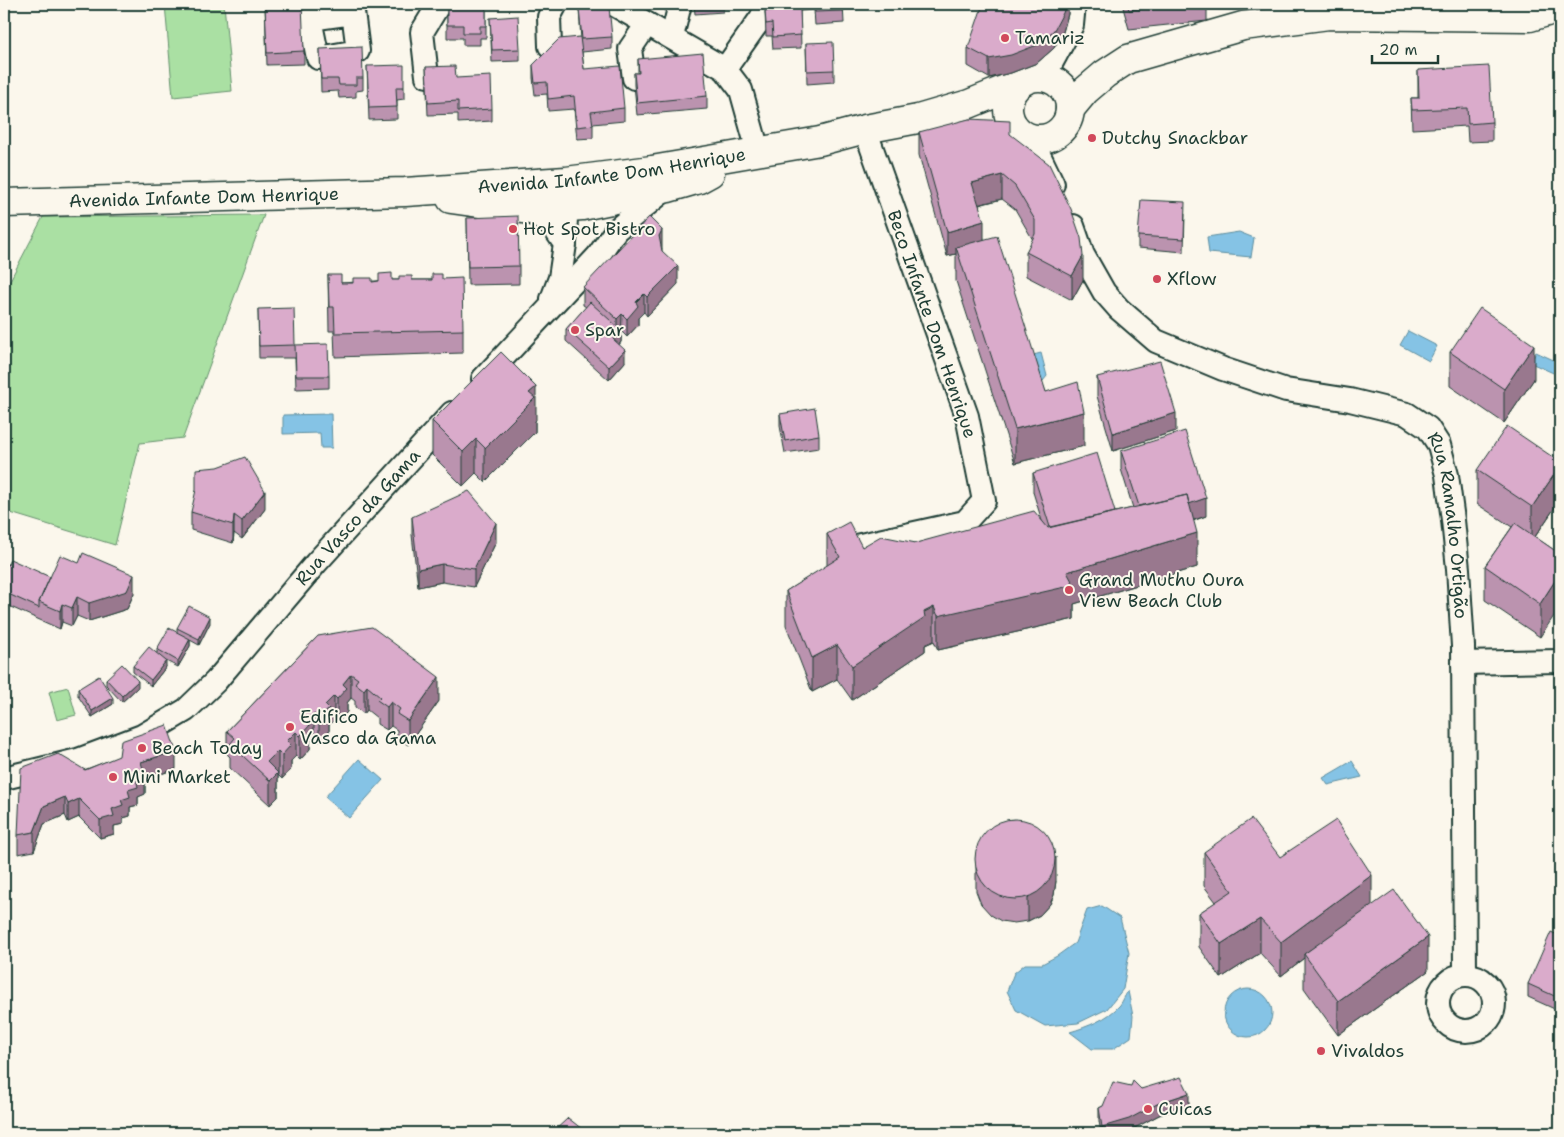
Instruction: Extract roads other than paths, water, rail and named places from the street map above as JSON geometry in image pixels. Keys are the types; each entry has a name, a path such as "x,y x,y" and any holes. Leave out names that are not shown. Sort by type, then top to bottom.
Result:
{"street":[{"path":"427,76 422,32 439,4"},
{"path":"550,46 549,16 556,4"},
{"path":"613,4 726,70 741,90 758,151"},
{"path":"672,37 680,4"},
{"path":"726,70 761,18 768,4"},
{"path":"1024,81 1040,76 1057,82 1065,90 1069,99 1070,109 1066,124 1051,137 1041,139 1022,131 1008,113 1008,103 1012,93 1024,81 1052,62 1072,25 1074,4"},
{"path":"1070,109 1085,91 1105,74 1128,59 1243,26 1328,15 1530,17 1560,8"},
{"path":"634,78 630,49 646,24"},
{"path":"1057,82 1080,80 1105,74"},
{"name":"Avenida Infante Dom Henrique","path":"4,203 405,192 566,180 671,177 699,179 758,151 918,119 969,104 1024,81"},
{"name":"Avenida Infante Dom Henrique","path":"918,119 950,118 1022,131"},
{"name":"Beco Infante Dom Henrique","path":"856,546 965,522 984,501 967,416 865,129"},
{"name":"Rua Ramalho Ortigão","path":"1022,131 1065,207 1083,255 1104,292 1119,309 1156,341 1223,369 1286,390 1350,400 1406,414 1428,428 1439,445 1447,475 1458,569 1461,616 1465,974"},
{"name":"Avenida Infante Dom Henrique","path":"405,192 529,210 582,202 671,177"},
{"name":"Rua Vasco da Gama","path":"4,778 78,760 142,736 186,710 216,681 316,563 548,308 598,256 616,230 671,177"},
{"path":"473,186 496,195 582,202 605,209 616,230"},
{"path":"548,308 560,278 565,244 566,216 582,202"},
{"path":"529,210 554,228 565,244"},
{"path":"1463,663 1560,661"}],"water":[{"path":"1239,232 1254,238 1251,257 1209,253 1207,237"},
{"path":"1408,331 1437,346 1429,361 1400,345"},
{"path":"1536,352 1560,363 1560,376 1531,363"},
{"path":"1041,353 1047,376 1039,386 1018,359"},
{"path":"331,414 332,448 321,448 320,433 283,434 283,415"},
{"path":"359,759 383,780 349,818 325,797"},
{"path":"1352,761 1362,777 1328,785 1323,778"},
{"path":"1102,906 1120,918 1129,953 1123,989 1107,1009 1078,1023 1045,1026 1016,1010 1007,991 1014,973 1025,964 1042,964 1075,943 1087,910"},
{"path":"1248,989 1257,991 1265,996 1270,1004 1272,1013 1270,1022 1265,1030 1257,1035 1248,1037 1239,1035 1231,1030 1226,1022 1224,1013 1226,1004 1231,996 1239,991"},
{"path":"1128,991 1133,1016 1131,1037 1113,1049 1092,1049 1070,1032 1090,1025 1110,1014 1120,1005"}],"place":[{"name":"Tamariz","path":"1005,38"},
{"name":"Dutchy Snackbar","path":"1092,138"},
{"name":"Hot Spot Bistro","path":"513,229"},
{"name":"Xflow","path":"1157,279"},
{"name":"Spar","path":"575,330"},
{"name":"Grand Muthu Oura View Beach Club","path":"1069,590"},
{"name":"Edifico Vasco da Gama","path":"290,727"},
{"name":"Beach Today","path":"142,748"},
{"name":"Mini Market","path":"113,777"},
{"name":"Vivaldos","path":"1321,1051"},
{"name":"Cuicas","path":"1148,1109"}]}
